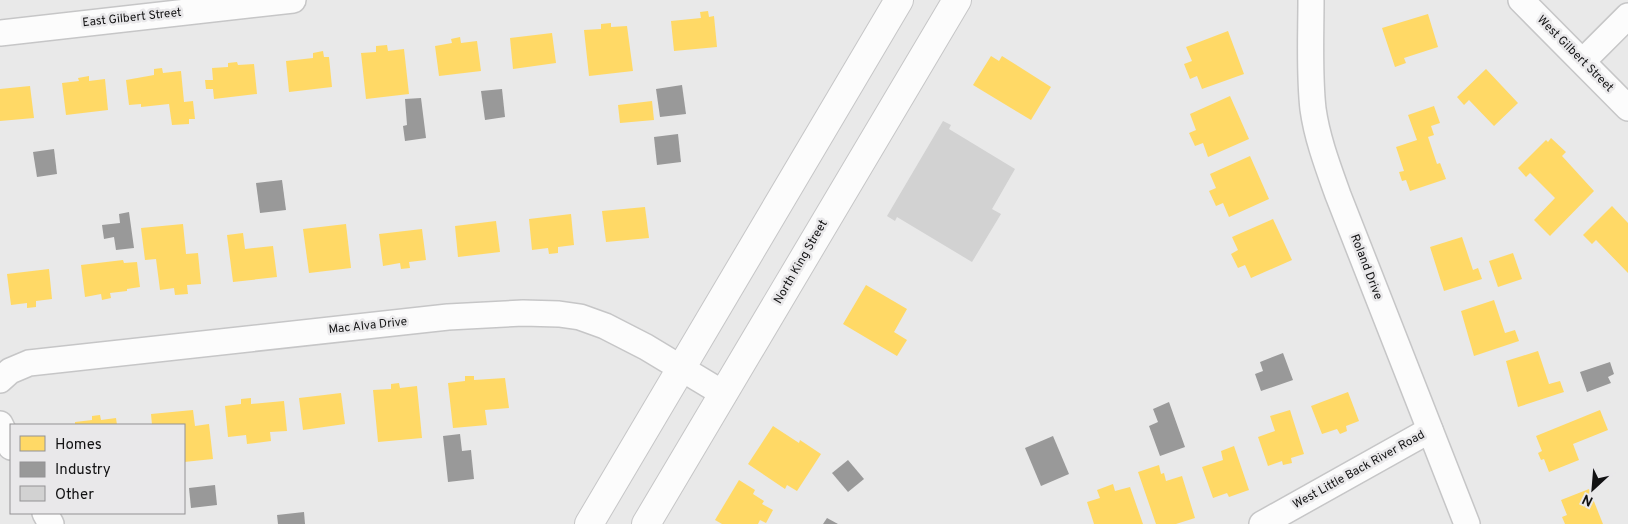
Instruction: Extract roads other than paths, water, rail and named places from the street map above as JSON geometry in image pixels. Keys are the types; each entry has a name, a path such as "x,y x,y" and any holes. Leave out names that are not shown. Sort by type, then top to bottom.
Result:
{"main road":[{"name":"North King Street","path":"646,524 956,0"},
{"path":"589,524 897,1"}],"street":[{"name":"Roland Drive","path":"1311,0 1310,75 1313,110 1321,146 1467,524"},
{"name":"West Gilbert Street","path":"1521,0 1628,108"},
{"name":"East Gilbert Street","path":"0,33 282,1"},
{"path":"1583,61 1628,16"},
{"name":"Mac Alva Drive","path":"0,380 10,370 29,363 448,317 523,313 559,314 580,317 605,326 631,339 724,394"},
{"path":"0,424 10,445"},
{"name":"West Little Back River Road","path":"1262,524 1430,430"}]}
